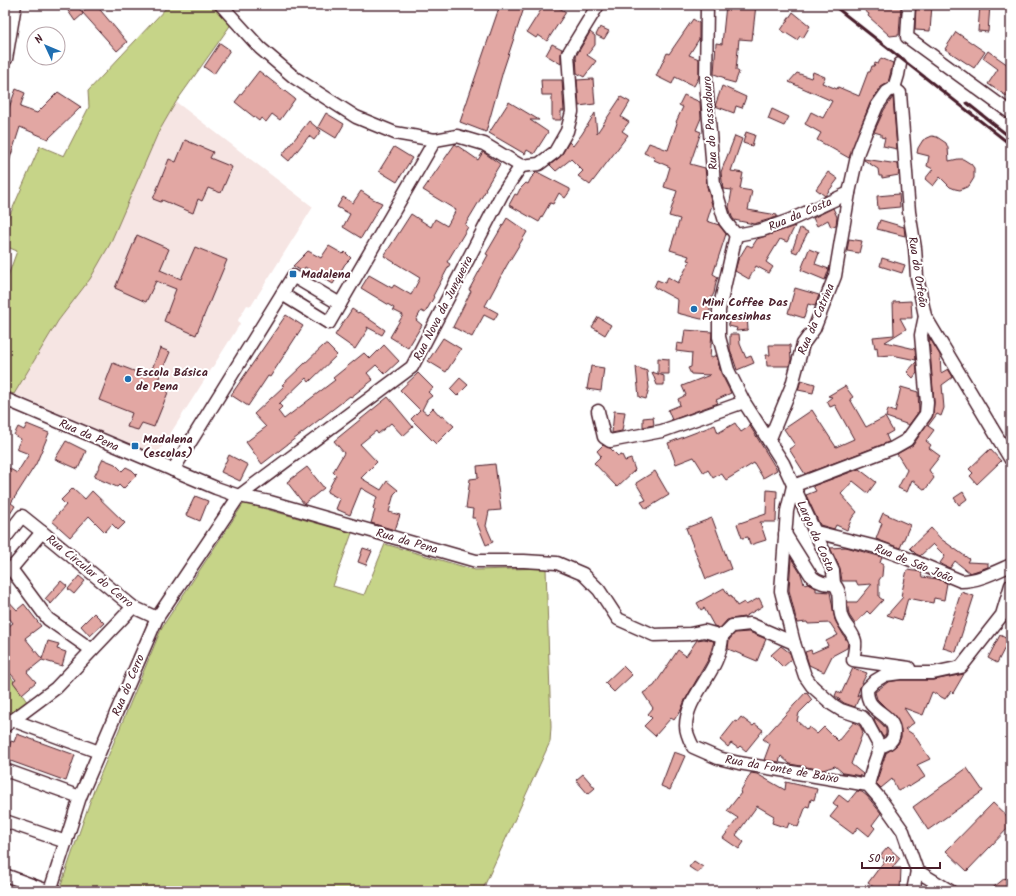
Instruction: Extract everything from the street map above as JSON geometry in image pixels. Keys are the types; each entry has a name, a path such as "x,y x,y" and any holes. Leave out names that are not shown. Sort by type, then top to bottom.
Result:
{"street":[{"path":"6,59 15,5"},
{"path":"221,5 260,48 295,78 356,117 396,132 435,140 457,136 471,140 484,144 521,166 539,164 555,152 567,131 572,112 568,54 598,5"},
{"name":"Rua do Passadouro","path":"707,5 706,81 714,185 725,221 736,235"},
{"path":"909,5 907,37 1010,112"},
{"path":"849,193 858,152 865,134 877,106 887,92 894,88 900,64"},
{"name":"Rua do Orfeão","path":"894,88 900,93 909,212 915,248 917,277 925,316 1011,460"},
{"path":"282,294 329,323 435,140"},
{"name":"Rua Nova da Junqueira","path":"239,496 412,367 502,194 521,166"},
{"name":"Rua da Costa","path":"736,235 762,230 790,220 849,193"},
{"name":"Rua da Catrina","path":"769,441 792,386 803,344 814,329 835,276 849,193"},
{"path":"736,235 719,310 718,337 728,370 744,402 783,464 792,486 787,511 781,591 794,643 808,682 833,705 841,710 862,717 866,721 880,747 868,785 881,800 903,831 917,871 913,891"},
{"path":"173,470 293,276 340,304"},
{"path":"792,486 893,448 907,440 926,414 927,402 921,335 925,316"},
{"name":"Rua da Pena","path":"5,399 216,488 239,496 270,502 476,561 524,561 557,564 583,574 599,590 618,619 654,635 690,634 704,631 722,636"},
{"path":"598,411 604,436 610,441 662,431 744,402"},
{"name":"Largo da Costa","path":"785,534 812,577 817,582 834,584 833,572 816,532 792,486"},
{"name":"Rua do Cerro","path":"49,891 80,796 157,618 239,496"},
{"path":"5,538 22,516 42,532"},
{"name":"Rua Circular do Cerro","path":"92,650 48,619 10,569 42,532 133,607 157,618"},
{"name":"Rua de São João","path":"816,532 876,547 961,581 970,581 1011,565"},
{"path":"834,584 838,588 840,595 842,618 855,640 853,660 915,668 929,673"},
{"path":"880,747 889,744 894,737 894,730 892,723 870,704 867,689 875,681 885,675 900,673 932,673 961,667 1002,616 1011,585"},
{"path":"9,723 56,688 133,607"},
{"path":"722,636 732,626 750,624 794,643"},
{"name":"Rua da Fonte de Baixo","path":"722,636 722,645 718,659 687,715 686,728 693,747 718,758 739,763 868,785"},
{"path":"9,723 99,752"},
{"path":"5,770 80,796"},
{"path":"5,821 66,842"},
{"path":"917,871 950,891"},
{"path":"5,875 49,891"}],"shaded area":[{"path":"176,102 313,207 251,306 247,305 238,320 240,324 158,453 154,454 14,394 58,321 69,307 158,133"}],"green space":[{"path":"169,5 216,5 232,23 176,102 158,133 110,244 90,279 58,321 14,394 5,391 5,284 17,251 5,246 5,226 40,146 64,156 89,107 88,91"},
{"path":"244,503 352,533 333,586 364,595 385,544 475,570 546,568 551,727 550,742 482,891 59,891 94,790 162,627"},
{"path":"5,667 25,699 35,711 5,735"}],"building":[{"path":"64,5 77,5 83,14 75,21"},
{"path":"91,5 96,5 127,42 117,51 82,12"},
{"path":"500,5 525,5 503,71 486,132 460,122"},
{"path":"544,5 554,5 566,12 547,41 538,35 536,38 527,32"},
{"path":"726,5 756,5 752,40 739,39 736,70 739,72 735,83 724,80 725,78 714,74 716,43 722,44"},
{"path":"879,5 901,5 899,35 890,36 868,16 869,14 864,10 878,9"},
{"path":"916,5 932,5 930,31 915,30"},
{"path":"980,5 990,5 988,32 978,31"},
{"path":"793,12 810,26 803,38 800,36 797,40 781,30"},
{"path":"693,19 699,23 699,39 689,55 699,59 699,77 694,86 675,77 672,84 656,76 667,53 669,54"},
{"path":"600,27 609,31 604,39 596,35"},
{"path":"590,32 595,36 595,45 587,55 596,61 584,77 577,73 576,56"},
{"path":"956,32 985,52 974,68 945,49"},
{"path":"220,43 230,50 214,74 204,67"},
{"path":"552,44 562,49 561,64 546,55"},
{"path":"988,51 1011,67 1011,99 988,84 998,69 983,58"},
{"path":"881,58 893,63 888,83 881,87 870,103 849,158 817,140 821,133 805,124 811,112 823,118 832,101 789,82 797,73 811,78 813,72 825,77 822,83 837,89 838,87 859,96 868,72 870,72 875,63 878,64"},
{"path":"259,71 295,99 280,120 272,114 266,122 261,118 259,121 235,102"},
{"path":"593,79 595,104 579,106 577,80"},
{"path":"541,80 562,80 564,111 561,111 561,120 552,120 552,95 542,95"},
{"path":"722,86 746,97 742,108 736,106 734,113 715,106"},
{"path":"16,89 25,93 20,107 37,113 58,92 81,107 48,139 20,127 7,168 5,168 5,118"},
{"path":"684,95 700,102 701,118 696,130 701,132 690,164 705,168 707,186 712,205 707,221 719,225 726,234 713,274 718,277 714,293 710,301 710,318 701,319 677,313 678,300 654,287 657,280 665,283 668,277 678,283 690,261 687,260 689,256 670,250 680,219 669,216 677,191 664,187 670,167 654,160 655,158 644,153 649,143 668,150 677,123 676,122 683,107 679,105"},
{"path":"621,97 630,102 621,117 629,122 622,131 628,135 590,185 578,176 583,171 571,159 556,171 550,165 561,156 569,142 573,146 595,113 597,133"},
{"path":"893,97 897,149 883,146 885,138 881,137 881,134 874,132 884,110"},
{"path":"509,102 539,120 530,120 548,132 534,154 527,150 525,154 489,133"},
{"path":"772,109 789,117 784,126 768,119"},
{"path":"326,113 344,124 336,138 318,127"},
{"path":"309,121 321,131 314,140 309,136 289,161 282,155"},
{"path":"746,132 755,135 752,146 743,143"},
{"path":"735,136 742,139 731,171 743,173 740,189 752,191 748,210 777,215 777,217 754,224 734,220 732,217 729,207 732,190 723,189 721,172"},
{"path":"932,136 937,137 946,143 949,161 963,159 974,168 974,178 969,186 960,190 955,189 950,187 940,177 933,186 925,179 933,169 927,166 929,156 917,153 923,140"},
{"path":"185,140 213,152 210,158 232,167 221,193 208,188 202,201 198,199 193,213 162,200 161,202 153,199 169,159 176,162"},
{"path":"455,144 478,160 483,152 500,164 465,225 468,227 447,262 450,264 433,296 434,297 425,313 421,311 416,320 422,325 408,348 390,337 403,315 393,310 394,308 361,288 369,275 392,288 394,285 411,295 420,278 384,256 411,214 431,227 435,219 447,226 456,210 423,190"},
{"path":"394,147 412,158 397,182 379,171"},
{"path":"864,159 898,164 899,175 882,178 882,176 879,176 878,169"},
{"path":"537,172 570,189 565,198 559,193 553,204 550,203 539,222 509,205 515,194 517,195 526,183 528,184"},
{"path":"828,172 838,179 825,196 816,189"},
{"path":"361,191 382,203 361,238 343,227 350,214 337,207 343,197 353,203"},
{"path":"899,194 900,207 878,209 877,196"},
{"path":"833,208 837,217 836,225 831,227 828,220 817,226 813,218"},
{"path":"507,218 527,232 485,306 498,313 494,320 484,315 472,337 453,327 471,291 469,290 488,255 486,254"},
{"path":"880,220 904,227 905,236 877,229"},
{"path":"795,226 787,242 780,239 766,262 773,267 769,273 756,266 749,279 735,271 738,260 747,245 752,247 757,239"},
{"path":"800,228 808,232 797,253 792,251"},
{"path":"137,235 169,249 160,270 181,279 195,247 227,260 196,335 164,321 176,289 156,281 146,302 115,288"},
{"path":"849,239 862,241 859,253 847,251"},
{"path":"329,246 343,254 345,252 351,258 345,264 333,284 305,267 302,271 293,266 308,251 321,258"},
{"path":"809,249 819,253 815,264 829,269 825,280 801,270"},
{"path":"882,258 905,265 902,273 880,266"},
{"path":"795,288 819,295 815,306 808,304 804,318 788,313"},
{"path":"911,301 912,318 900,318 906,329 885,342 915,349 916,360 892,355 878,356 877,347 875,348 873,337 894,335 893,302"},
{"path":"352,309 358,313 359,312 385,330 382,335 367,327 368,329 355,349 335,335"},
{"path":"286,315 303,326 270,377 268,376 248,406 231,395"},
{"path":"747,316 748,330 736,331 737,328 729,326 728,318"},
{"path":"598,317 611,325 605,335 592,327"},
{"path":"685,330 712,332 710,358 716,355 721,373 731,393 716,400 718,403 672,420 668,410 680,405 678,399 686,395 682,386 710,375 691,374 688,368 691,367 692,353 676,351 677,343 683,344"},
{"path":"730,334 739,334 740,344 746,358 751,356 754,363 737,370 730,349"},
{"path":"929,337 940,355 941,373 948,369 953,377 942,385 944,408 941,416 937,414 928,426 934,430 926,441 931,445 929,448 940,456 929,470 934,478 925,490 912,480 907,492 898,488 907,470 897,454 913,445 933,415 934,402"},
{"path":"443,338 461,349 446,372 428,361"},
{"path":"324,345 327,345 337,355 309,382 306,378 279,404 282,407 278,411 284,419 335,380 333,378 364,353 370,359 384,345 399,361 385,374 376,365 367,373 373,380 262,464 246,442 266,427 254,414"},
{"path":"769,345 790,345 791,360 789,366 767,366 766,355 770,355"},
{"path":"160,348 170,352 158,380 171,385 154,427 142,423 138,430 127,427 132,413 99,400 113,363 147,376 150,369 152,369"},
{"path":"658,358 669,359 669,374 658,374"},
{"path":"916,362 917,373 913,378 907,372"},
{"path":"591,366 604,368 601,391 587,389"},
{"path":"636,367 647,371 649,388 646,399 639,397"},
{"path":"652,372 664,376 664,385 657,385"},
{"path":"418,373 433,388 428,392 432,396 427,400 422,410 427,414 433,408 441,417 443,416 454,426 436,444 411,419 420,410 400,390"},
{"path":"460,378 468,385 457,396 450,389"},
{"path":"801,380 815,384 813,393 798,390"},
{"path":"845,386 853,397 850,399 866,427 885,417 893,431 886,435 889,442 805,474 789,449 795,445 784,429 812,410 836,447 854,439 835,405 830,407 827,401 832,397 828,396"},
{"path":"901,387 918,392 919,411 909,425 886,417 888,409 895,412"},
{"path":"388,397 413,427 403,436 391,423 378,434 376,431 360,444 377,462 361,478 381,490 387,481 398,490 394,494 389,512 400,515 395,530 371,523 375,510 373,508 377,497 361,488 350,515 336,509 340,499 327,492 336,475 333,472 344,453 334,441"},
{"path":"614,411 625,412 622,431 612,433"},
{"path":"653,417 654,425 643,427 643,418"},
{"path":"735,423 741,432 750,426 777,470 763,478 754,463 726,480 721,473 713,478 708,470 704,473 694,457 676,464 668,443 715,425 718,433"},
{"path":"27,424 49,433 36,464 11,503 15,506 5,522 5,466 17,473 29,454 16,449 21,439 14,435 18,427 24,430"},
{"path":"66,441 86,451 78,469 55,459"},
{"path":"603,445 610,448 618,456 622,455 625,461 631,459 635,470 617,487 594,463 601,456 597,451"},
{"path":"990,449 1001,461 977,484 970,476 973,473 969,469"},
{"path":"229,455 248,465 240,481 221,472"},
{"path":"103,459 115,464 122,471 126,467 137,475 123,489 119,485 117,487 94,477"},
{"path":"495,464 501,510 489,511 486,526 493,542 486,545 475,518 472,518 473,509 466,508 470,479 478,478 477,466"},
{"path":"307,467 324,488 304,504 287,482"},
{"path":"859,469 876,482 868,493 853,481 841,494 857,512 852,518 847,530 836,525 834,529 820,525 806,495 816,491 813,486"},
{"path":"655,471 669,495 646,509 641,502 646,500 636,483"},
{"path":"73,488 85,499 92,491 125,523 118,530 112,524 105,532 89,516 70,537 52,521 66,505 61,500"},
{"path":"767,490 777,491 776,522 760,522 766,540 750,545 748,537 742,538 737,524 766,514"},
{"path":"963,492 967,499 959,505 954,498"},
{"path":"195,496 208,501 200,521 186,515"},
{"path":"883,513 910,525 900,548 876,539 882,523 879,522"},
{"path":"712,518 731,569 706,579 686,528"},
{"path":"931,528 941,539 969,559 967,562 988,563 988,567 970,573 955,561 950,568 945,566 940,563 945,556 933,544 920,556 916,554 910,548"},
{"path":"846,547 882,557 880,563 883,565 882,576 879,580 879,597 883,600 870,614 867,611 855,624 849,615 847,602 857,602 872,584 858,585 856,581 842,581 840,568 830,548"},
{"path":"363,548 372,551 366,565 358,562"},
{"path":"791,558 801,574 804,584 808,583 816,588 816,591 830,592 835,620 848,643 847,648 832,656 824,672 809,665 805,652 811,650 812,653 828,646 826,641 838,635 830,623 797,623 789,590"},
{"path":"907,570 921,572 922,577 938,579 947,583 944,600 934,598 933,603 908,598 902,620 887,615 903,597 901,596"},
{"path":"79,576 85,581 74,594 68,589"},
{"path":"61,581 67,586 51,604 45,599"},
{"path":"724,588 729,596 731,595 737,606 744,602 746,605 759,598 763,606 744,617 727,620 720,628 714,626 704,608 701,610 697,603"},
{"path":"961,592 974,596 956,652 943,648"},
{"path":"5,597 17,610 24,604 41,626 25,638 42,659 48,641 59,644 57,649 66,652 62,666 42,660 27,672 36,682 22,694 13,682 16,680 5,667 5,629 13,623 5,613"},
{"path":"94,613 104,623 90,636 81,626"},
{"path":"749,632 766,639 757,661 728,649 729,640 735,633"},
{"path":"1000,635 1009,640 997,663 988,658"},
{"path":"704,639 714,641 709,658 685,700 681,710 674,720 671,718 655,736 644,726 652,718 648,714 653,708 643,693 654,686 678,650 686,656 697,640"},
{"path":"781,646 790,653 792,659 783,667 771,655"},
{"path":"623,666 632,675 614,692 605,683"},
{"path":"853,668 867,673 860,687 857,696 860,695 855,707 844,703 835,696 837,691 841,694"},
{"path":"964,674 953,693 951,691 945,699 932,692 923,715 904,708 914,723 905,729 914,735 930,759 917,765 925,777 909,787 908,786 898,791 892,779 881,788 876,783 886,753 898,744 901,737 901,731 897,719 877,699 875,692 888,682 900,680 934,680"},
{"path":"806,692 812,700 799,713 797,721 807,730 809,727 817,734 824,727 838,741 854,722 860,726 863,732 851,764 863,774 861,776 843,773 835,766 823,770 790,764 781,756 779,762 764,760 770,744 763,739"},
{"path":"741,717 753,726 755,724 763,730 746,751 740,746 738,748 731,743 728,747 720,740 735,721 737,722"},
{"path":"874,717 886,729 886,735 883,737 875,723"},
{"path":"17,734 75,755 66,781 5,759 11,741 14,742"},
{"path":"674,752 685,756 670,790 661,786"},
{"path":"967,768 983,791 928,830 913,807"},
{"path":"751,773 757,774 785,790 786,782 817,789 814,800 811,799 809,807 806,806 798,827 789,823 787,828 772,823 774,816 757,806 736,835 744,842 739,849 723,838 738,818 727,811 741,793 740,792"},
{"path":"583,774 595,788 588,794 576,780"},
{"path":"857,791 862,792 867,796 881,813 872,825 875,828 869,836 858,827 853,834 830,817 838,807 833,803 839,795 848,802"},
{"path":"993,803 1011,820 1011,825 967,871 946,851"},
{"path":"888,847 900,858 892,868 901,868 900,891 873,891 875,888 868,883 885,860 880,856"},
{"path":"694,861 703,867 698,873 689,867"},
{"path":"1005,878 1011,885 1011,891 989,891"}],"railway":[{"path":"833,5 1011,145"},
{"path":"967,103 1011,138"}],"place":[{"name":"Madalena","path":"293,274"},
{"name":"Mini Coffee Das Francesinhas","path":"694,309"},
{"name":"Escola Básica de Pena","path":"128,379"},
{"name":"Madalena (escolas)","path":"135,446"}]}
